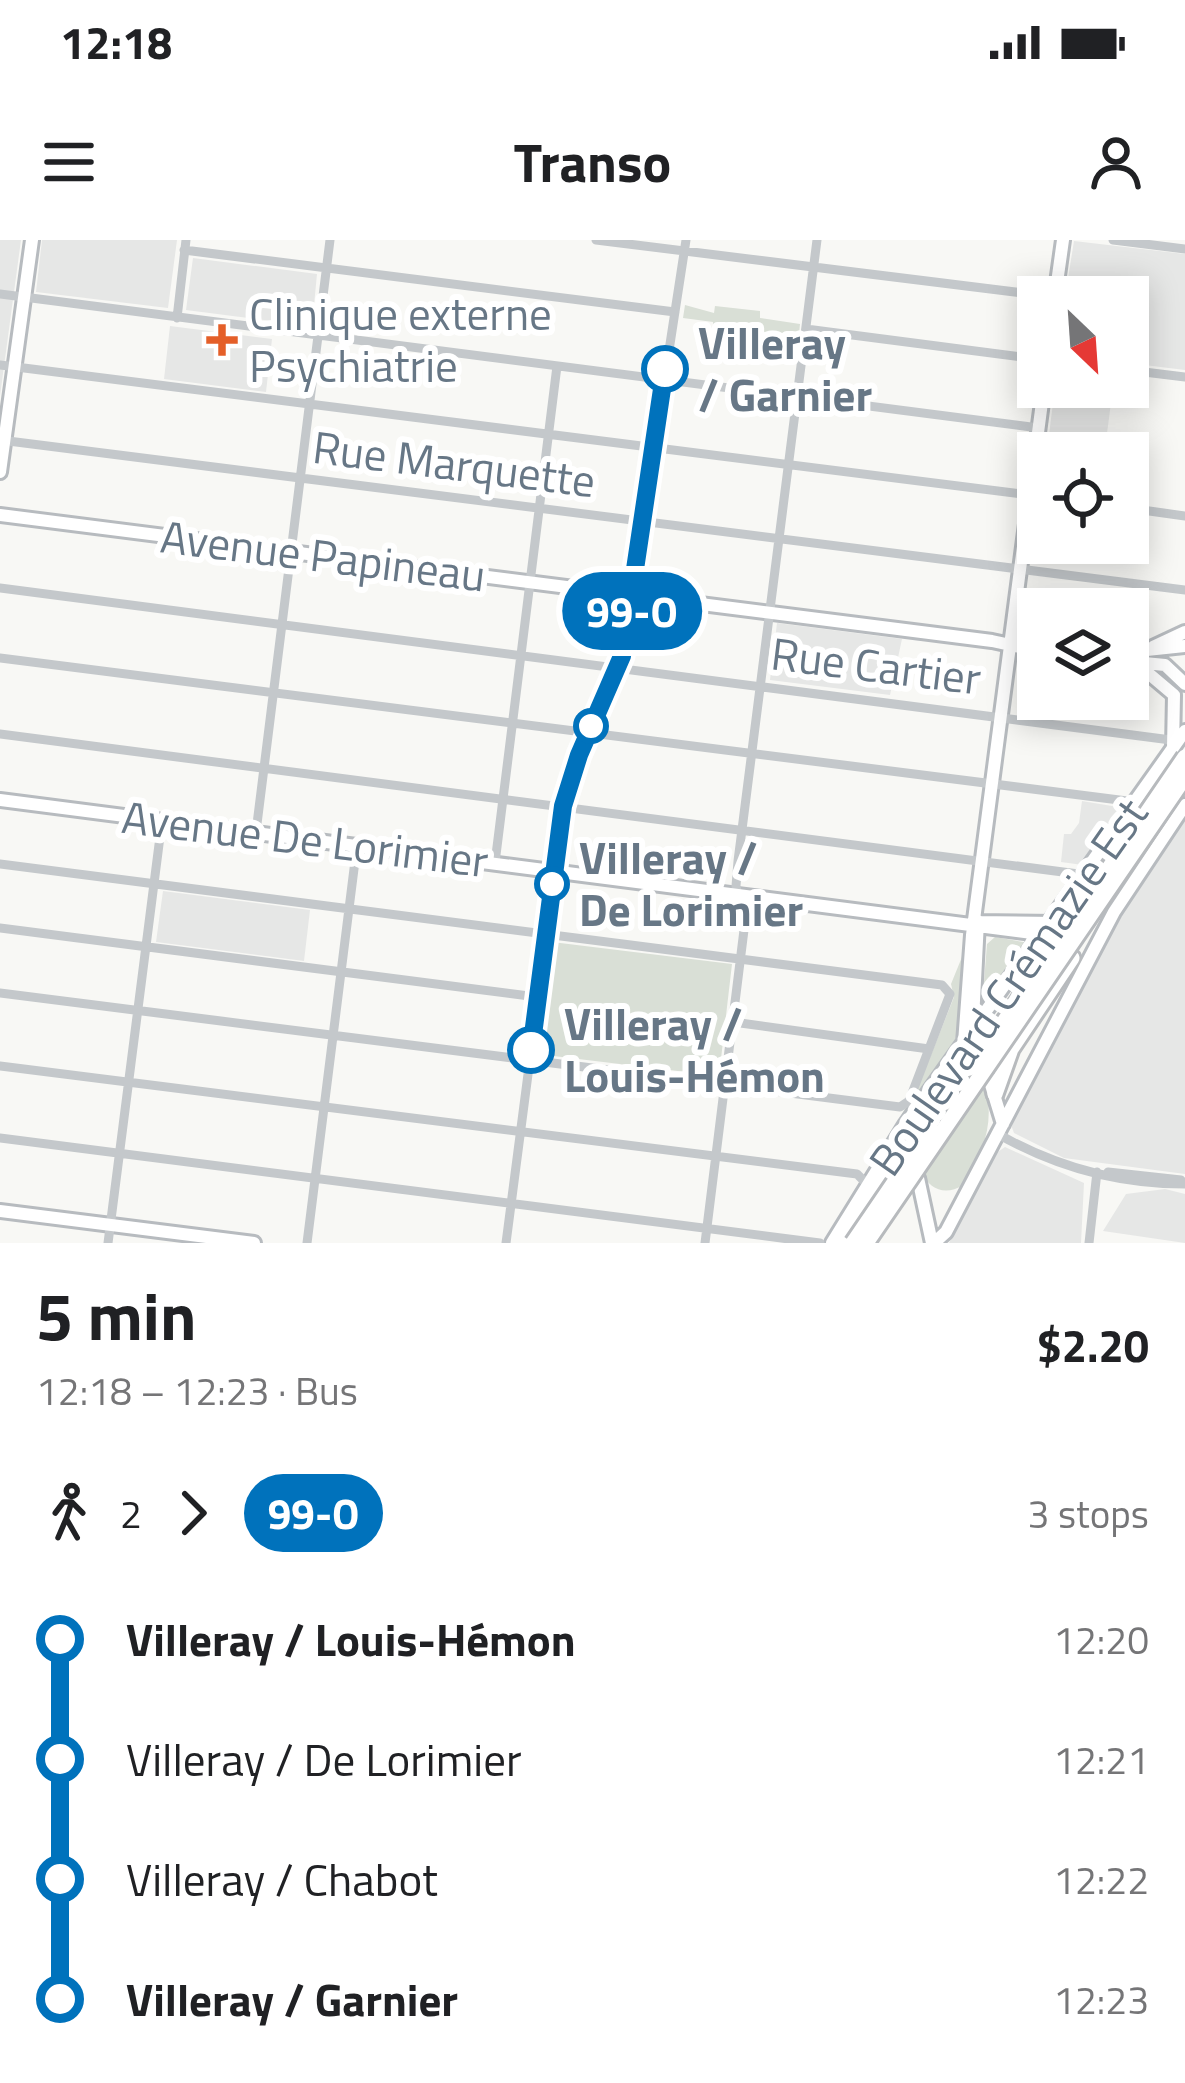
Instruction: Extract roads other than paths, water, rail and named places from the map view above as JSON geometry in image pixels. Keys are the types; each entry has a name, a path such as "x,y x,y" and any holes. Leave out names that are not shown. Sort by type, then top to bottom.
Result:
{"highway":[{"path":"842,1243 853,1235 896,1164 930,1130 1176,748"},
{"path":"866,1243 1151,847 1185,777"},
{"path":"995,1094 1011,1049 1086,950 1121,886 1151,847"}],"main road":[{"path":"0,472 7,366 32,240"},
{"path":"1058,276 1063,240"},
{"path":"1039,432 1041,408"},
{"name":"Avenue Papineau","path":"0,515 1017,645"},
{"path":"964,1043 1022,564"},
{"path":"1149,650 1185,632"},
{"name":"Avenue Papineau","path":"1009,643 1017,642"},
{"path":"1149,651 1185,646"},
{"path":"1149,662 1165,665 1185,684"},
{"path":"1149,675 1174,695 1176,748"},
{"name":"Boulevard Crémazie Est","path":"832,1243 964,1043 1054,930 1086,874 1129,820 1135,802 1185,731"},
{"name":"Avenue De Lorimier","path":"0,800 1054,930"},
{"name":"Boulevard Crémazie Est","path":"939,1240 1001,1129 1086,950 1151,847 1185,805"},
{"path":"975,922 974,1030 980,1048"},
{"path":"988,1075 1001,1129"},
{"path":"918,1178 939,1240"},
{"path":"0,1211 254,1243"}],"street":[{"path":"256,832 330,240"},
{"path":"596,240 685,246 1017,292"},
{"path":"705,1243 741,958 742,829 817,240"},
{"path":"1113,240 1185,249"},
{"path":"177,318 185,245 326,268 675,312"},
{"path":"506,1243 563,806 588,733 618,667 634,595 685,246"},
{"path":"0,294 1039,428"},
{"path":"806,329 1017,356"},
{"path":"7,366 1017,494"},
{"path":"495,863 557,366"},
{"path":"1149,373 1185,377"},
{"name":"Rue Marquette","path":"2,440 1185,590"},
{"path":"1149,511 1185,516"},
{"name":"Rue Cartier","path":"0,589 1002,716 1176,748"},
{"path":"0,658 1135,802"},
{"path":"0,734 1086,874"},
{"path":"108,1243 162,821"},
{"path":"308,1243 357,845"},
{"path":"0,864 741,958 948,988 949,998 908,1101 900,1107 0,993"},
{"path":"0,928 537,997"},
{"path":"733,1022 929,1049"},
{"path":"0,1066 857,1174 869,1187"},
{"path":"1001,1129 1060,1166 1185,1183"},
{"path":"0,1138 820,1243"},
{"path":"1089,1243 1097,1172"}],"place":[{"name":"Clinique externe Psychiatrie","path":"222,340"},
{"name":"Villeray / Garnier","path":"665,369"},
{"name":"Villeray / De Lorimier","path":"552,884"},
{"name":"Villeray / Louis-Hémon","path":"531,1050"}]}
